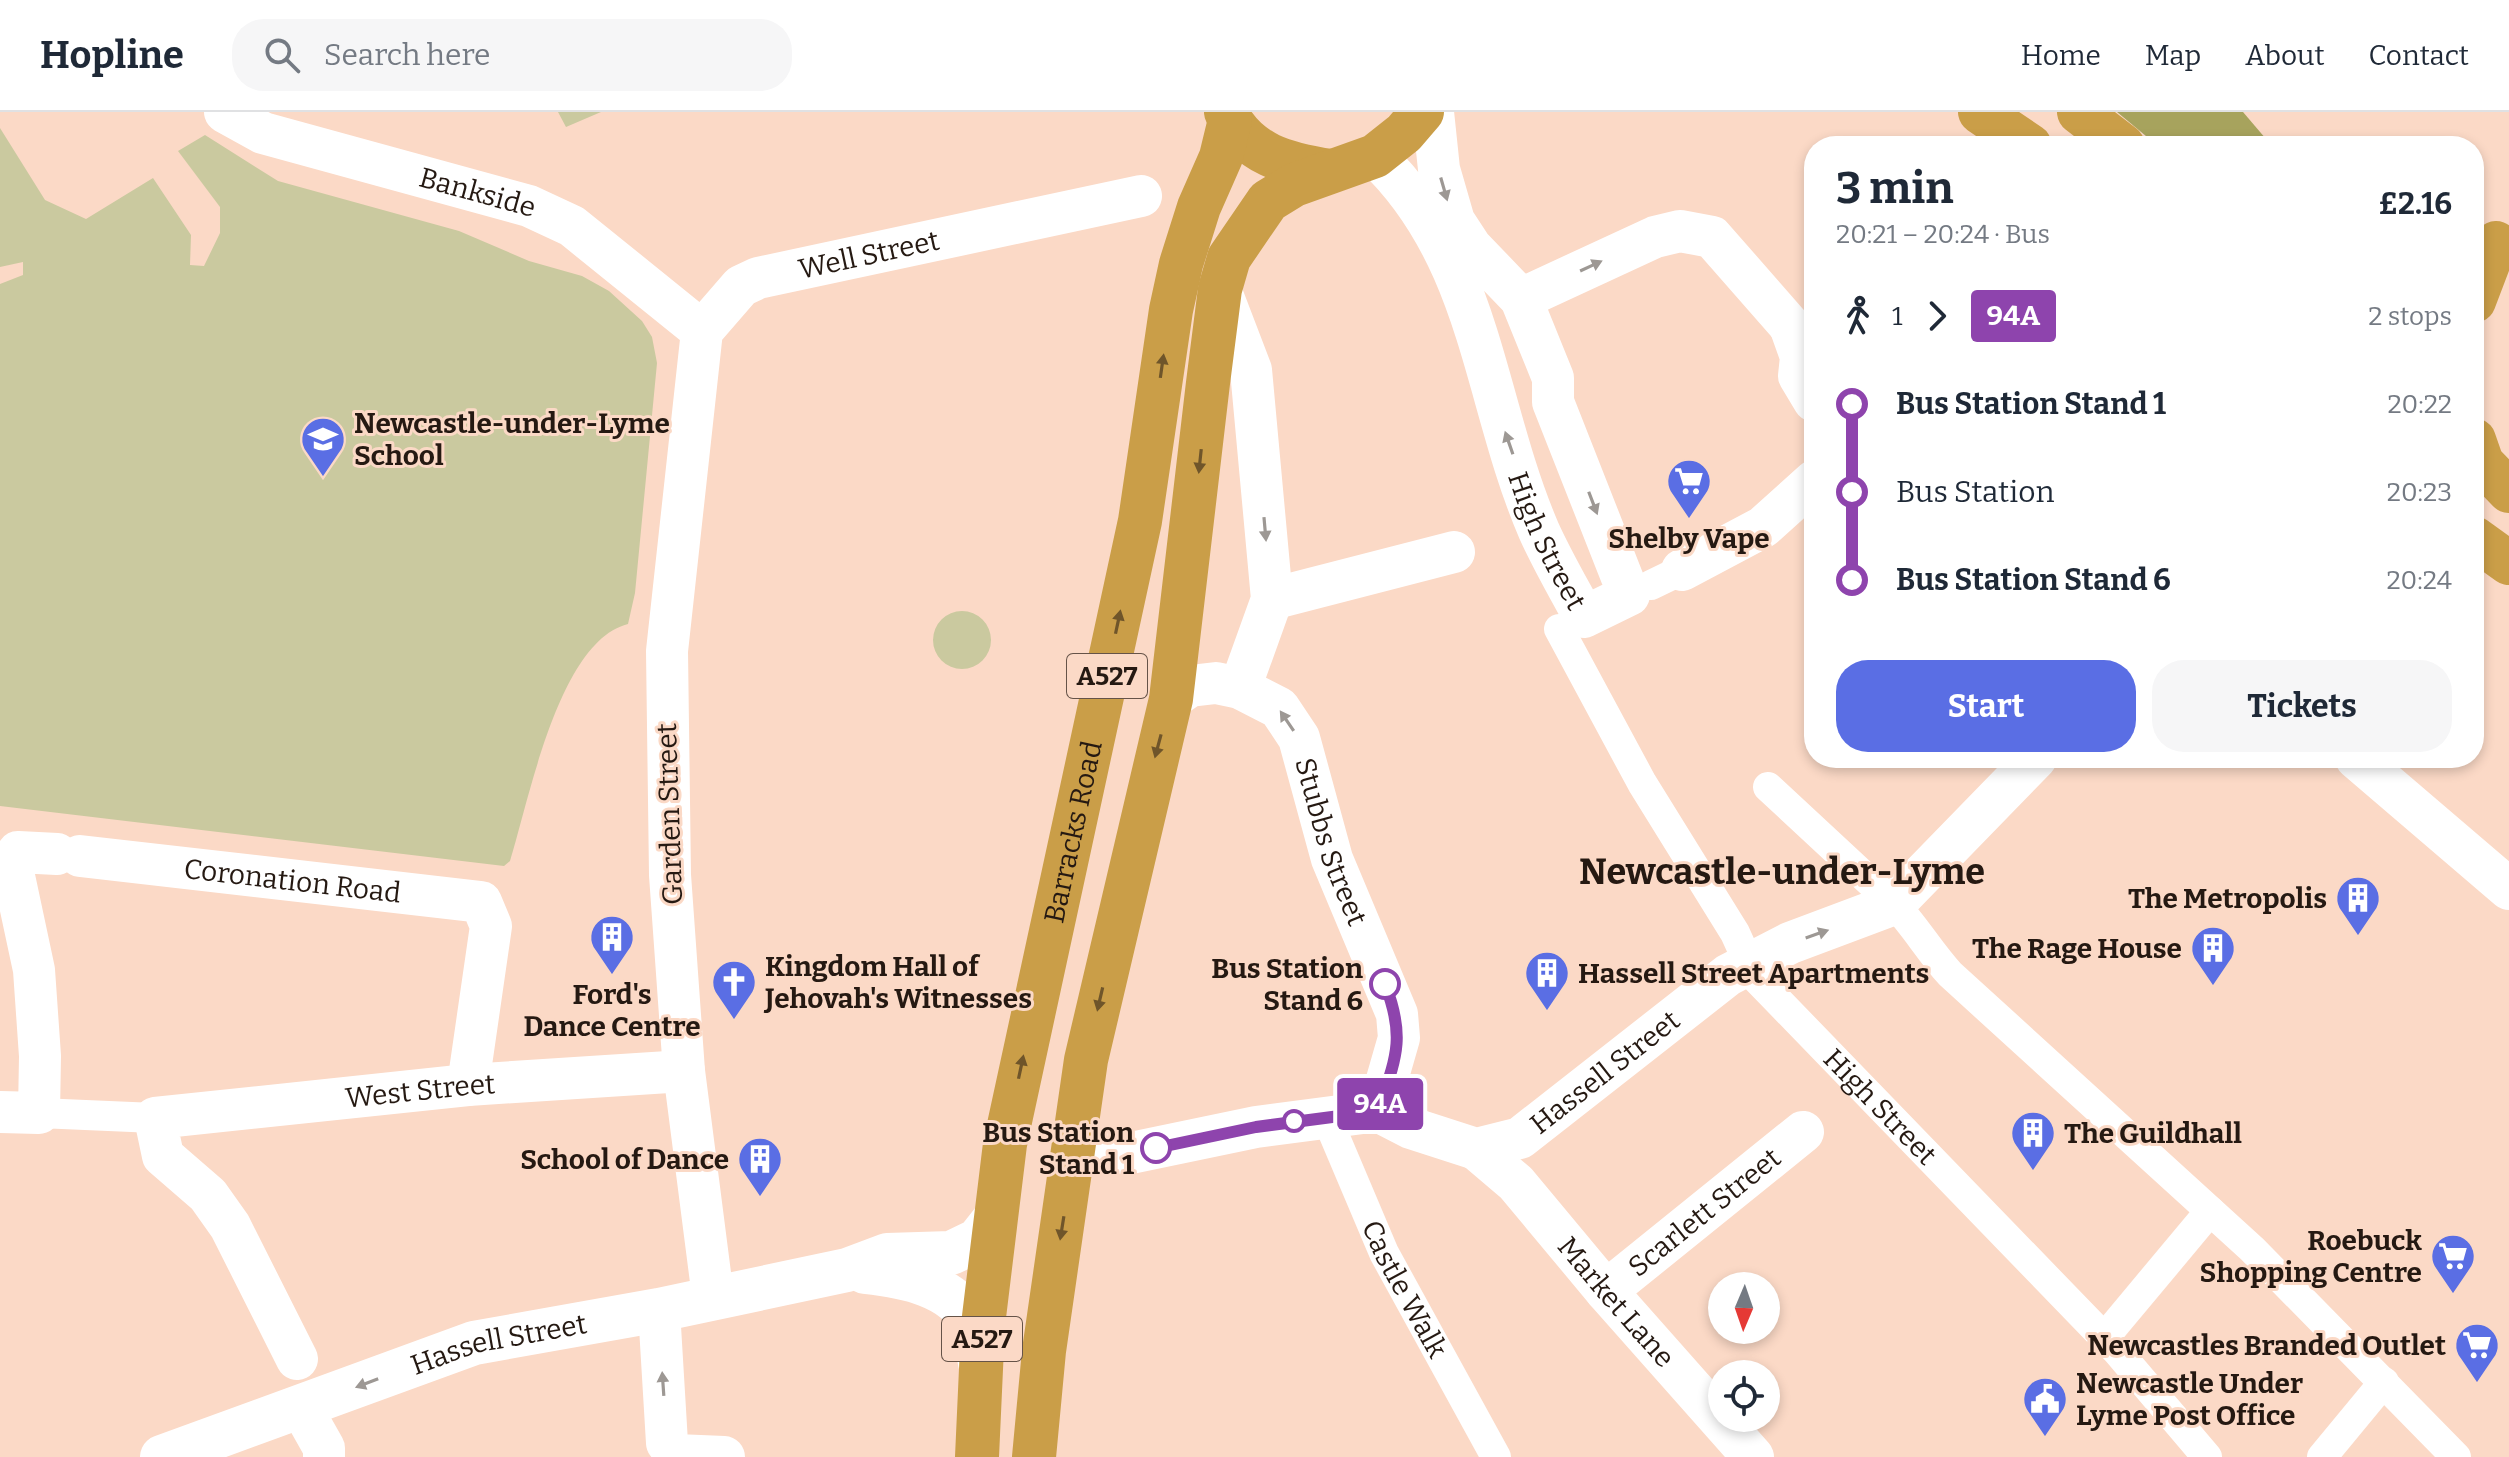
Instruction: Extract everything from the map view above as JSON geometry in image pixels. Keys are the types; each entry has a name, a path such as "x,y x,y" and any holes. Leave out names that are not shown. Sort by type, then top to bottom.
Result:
{"highway":[{"path":"1228,116 1264,154 1287,164 1331,171 1375,156 1404,133 1422,112"},
{"path":"1980,112 2015,136"},
{"path":"2079,112 2110,136"},
{"name":"Barracks Road","path":"977,1457 980,1363 993,1221 1005,1144 1140,521 1171,310 1185,250 1221,157 1228,116"},
{"name":"A527","path":"1034,1457 1044,1351 1086,1060 1171,699 1220,289 1229,258 1268,201 1294,185 1331,171"},
{"path":"2484,271 2493,244"},
{"path":"2484,465 2509,491"},
{"path":"2484,545 2509,563"},
{"path":"1005,1144 1074,1151"}],"street":[{"name":"Bankside","path":"225,112 263,133 529,206 572,226 702,331"},
{"name":"High Street","path":"1375,156 1410,192 1445,249 1486,353 1489,382 1539,531 1584,617 1629,595 1553,402 1553,378 1521,299 1471,247 1454,221 1439,169 1433,112"},
{"name":"Well Street","path":"702,331 741,286 758,278 1051,198 1141,196"},
{"path":"1521,299 1655,237 1696,232 1712,237 1802,334 1799,376 1804,384"},
{"path":"1220,289 1251,370 1272,599 1240,688"},
{"name":"Garden Street","path":"702,331 667,651 670,875 684,1071 713,1297"},
{"path":"1666,577 1763,527 1804,490"},
{"path":"1272,599 1454,552"},
{"name":"High Street","path":"1559,629 1642,783 1735,933 1755,977 2110,1345 2207,1457"},
{"name":"Stubbs Street","path":"1171,699 1190,686 1216,683 1240,688 1279,708 1299,738 1332,859 1397,1014 1397,1049 1378,1111"},
{"path":"1907,891 2026,768"},
{"path":"2368,768 2509,889"},
{"path":"1768,787 1907,891 1912,922 1924,946 1950,974 2210,1211 2456,1457"},
{"name":"Coronation Road","path":"20,1112 40,1056 34,970 11,862 18,852 481,902 491,926 468,1085"},
{"name":"Hassell Street","path":"1476,1149 1520,1138 1747,963 1907,891"},
{"name":"West Street","path":"20,1112 155,1118 468,1085 684,1071"},
{"path":"1074,1151 1131,1153 1256,1127 1378,1111 1411,1128 1476,1149"},
{"name":"Castle Walk","path":"1326,1116 1384,1253 1496,1457"},
{"path":"155,1118 163,1156 208,1195 230,1226 297,1359 324,1457"},
{"name":"Scarlett Street","path":"1606,1291 1803,1132"},
{"name":"Market Lane","path":"1476,1149 1516,1183 1606,1291 1753,1457"},
{"path":"2110,1345 2210,1211"},
{"name":"Hassell Street","path":"162,1457 474,1343 659,1310 847,1270 887,1255 951,1253 978,1240 993,1221"},
{"name":"Hassell Street","path":"847,1270 923,1283 954,1299 972,1324 980,1363"},
{"path":"659,1310 667,1443 676,1455 724,1457"},
{"path":"2322,1457 2384,1382"}],"green space":[{"path":"558,112 601,112 566,127"},
{"name":"Newcastle-under-Lyme School","path":"0,128 45,200 86,219 153,178 191,235 190,265 204,266 220,233 220,207 178,151 205,135 278,181 459,231 529,261 582,276 609,291 642,321 652,337 657,363 635,593 628,624 604,637 583,660 565,690 537,764 510,861 504,866 0,806 0,284 23,275 23,262 0,267"},
{"path":"962,611 983,619 991,640 983,661 962,669 941,661 933,640 941,619"}],"shaded area":[{"path":"2117,112 2243,112 2263,136 2146,136"}],"bus line":[{"name":"94A","path":"1156,1148 1256,1127 1378,1111 1399,1038 1397,1014 1385,984"}],"place":[{"name":"Newcastle-under-Lyme School","path":"323,478"},
{"name":"Shelby Vape","path":"1689,520"},
{"name":"The Metropolis","path":"2358,937"},
{"name":"Ford's Dance Centre","path":"612,976"},
{"name":"Bus Station Stand 6","path":"1385,984"},
{"name":"The Rage House","path":"2213,987"},
{"name":"Hassell Street Apartments","path":"1547,1012"},
{"name":"Kingdom Hall of Jehovah's Witnesses","path":"734,1021"},
{"name":"Bus Station Stand 1","path":"1156,1148"},
{"name":"The Guildhall","path":"2033,1172"},
{"name":"School of Dance","path":"760,1198"},
{"name":"Roebuck Shopping Centre","path":"2453,1295"},
{"name":"Newcastles Branded Outlet","path":"2477,1384"},
{"name":"Newcastle Under Lyme Post Office","path":"2045,1438"}],"district":[{"name":"Newcastle-under-Lyme","path":"1782,871"}]}
